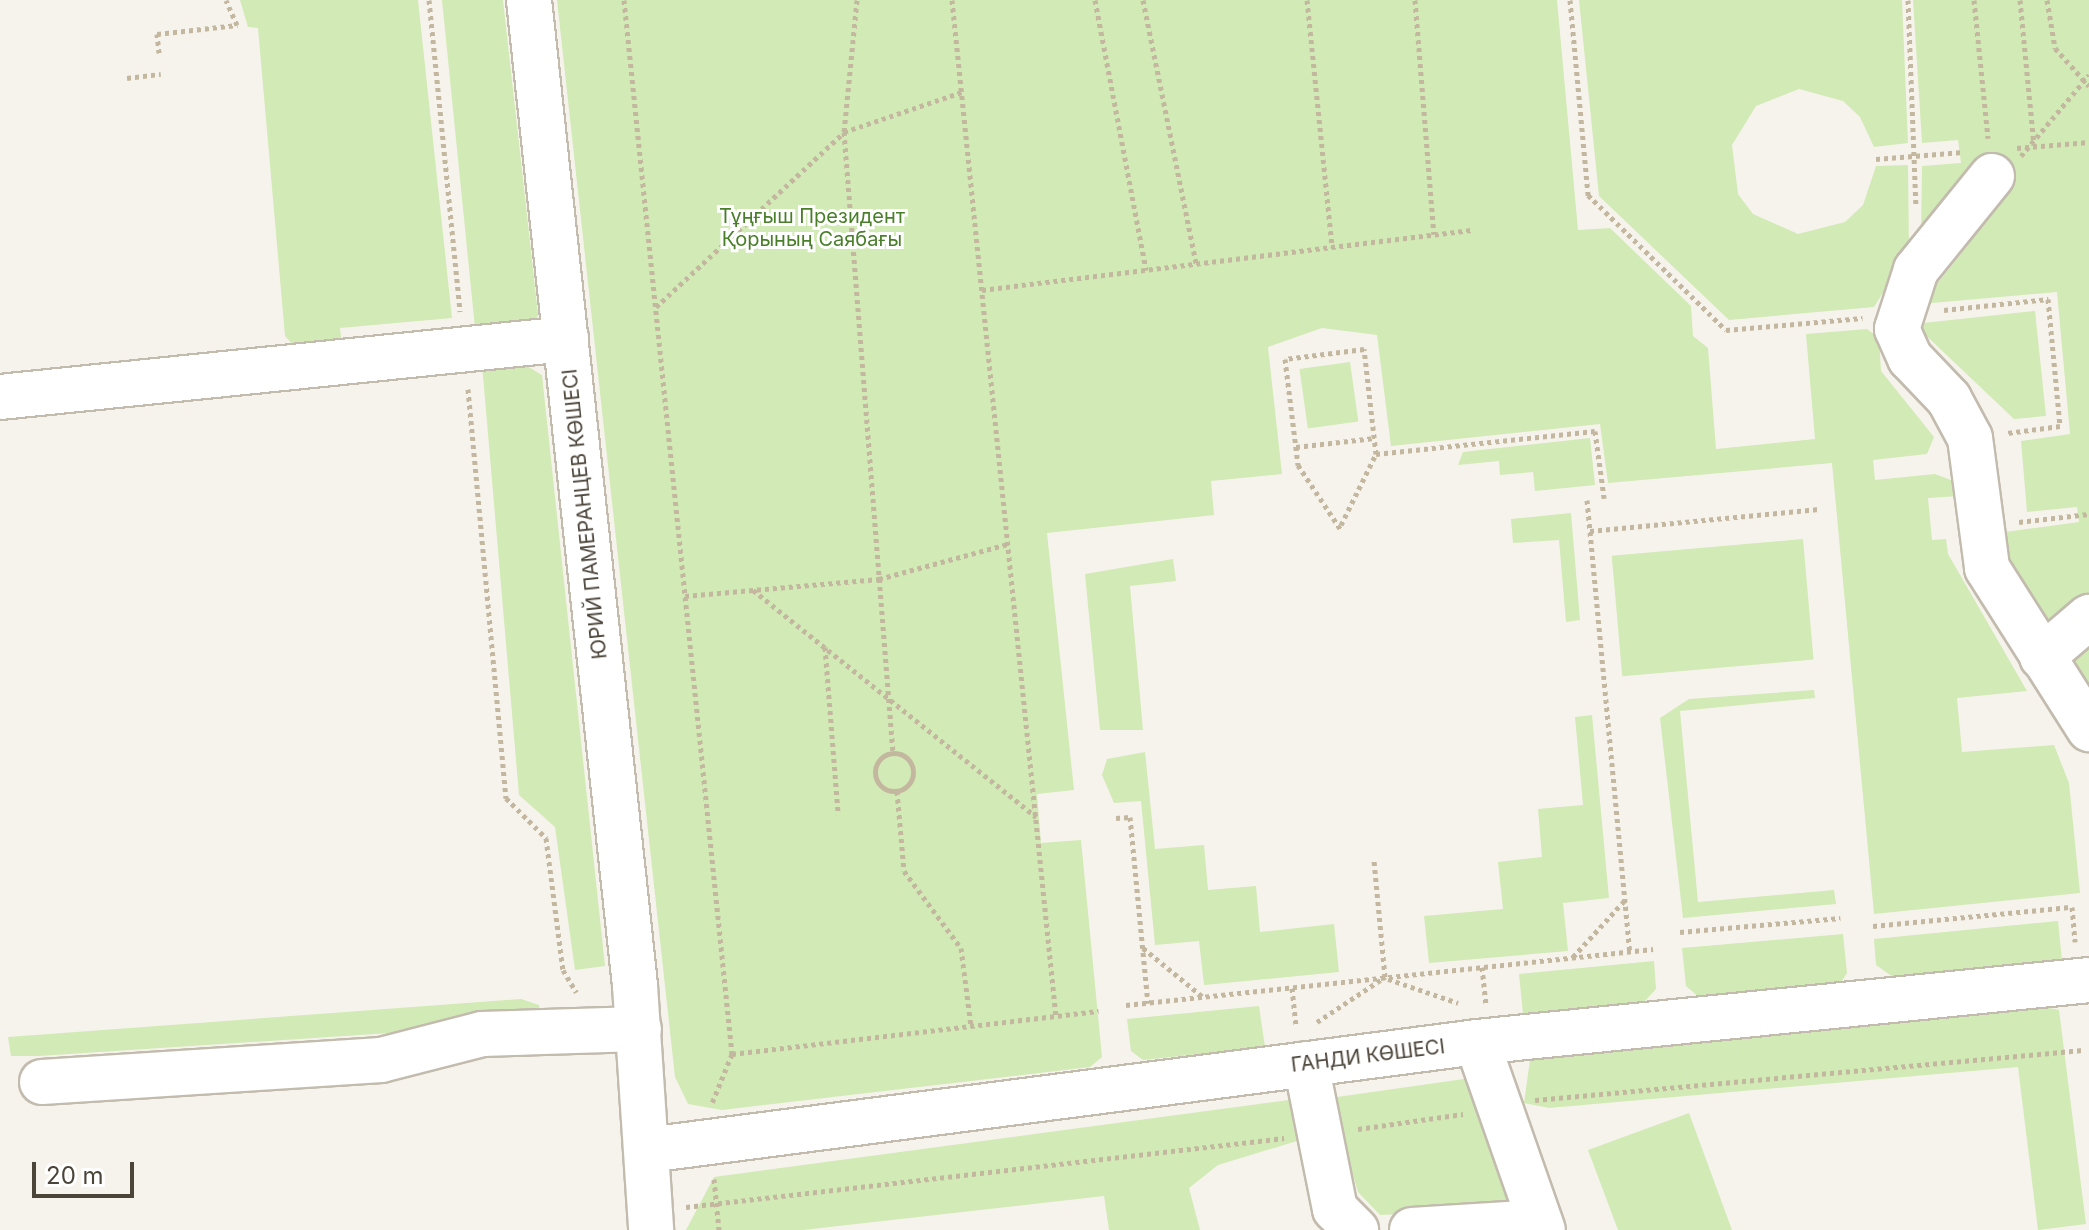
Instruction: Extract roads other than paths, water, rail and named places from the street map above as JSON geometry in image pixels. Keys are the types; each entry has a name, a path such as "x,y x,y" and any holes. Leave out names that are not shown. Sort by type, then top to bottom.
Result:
{"street":[{"name":"ЮРИЙ ПАМЕРАНЦЕВ КӨШЕСІ","path":"529,0 639,1029 648,1150 668,1219"},
{"path":"1992,176 1916,270 1898,315 1903,346 1949,399 1970,438 1978,527 1987,568 2089,729"},
{"path":"0,397 566,339"},
{"path":"2042,657 2089,617"},
{"name":"ГАНДИ КӨШЕСІ","path":"648,1150 1310,1043 1477,1042 2082,968"},
{"path":"42,1082 381,1060 482,1034 639,1029"},
{"path":"1412,1230 1541,1226 1477,1042"},
{"path":"1310,1043 1320,1134 1342,1223"}],"park label":[{"name":"Тұңғыш Президент Қорының Саябағы","path":"812,228"}]}
